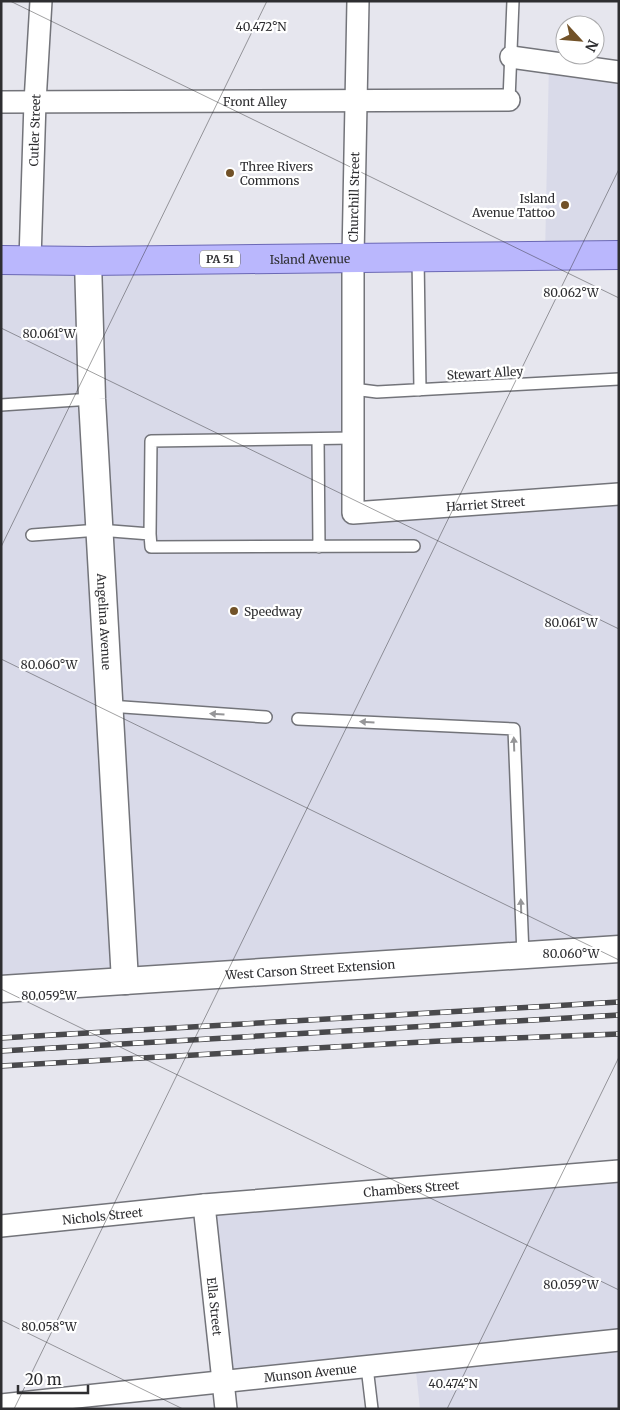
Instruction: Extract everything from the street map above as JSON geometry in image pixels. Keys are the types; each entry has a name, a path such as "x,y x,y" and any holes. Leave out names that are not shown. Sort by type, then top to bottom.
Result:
{"main road":[{"name":"Island Avenue","path":"1,260 88,261 606,255 619,264"}],"street":[{"name":"Cutler Street","path":"30,260 35,102 41,1"},
{"name":"Churchill Street","path":"354,513 353,257 358,1"},
{"path":"511,57 619,72"},
{"name":"Front Alley","path":"1,102 509,100"},
{"name":"Angelina Avenue","path":"88,261 92,400 125,981"},
{"name":"Harriet Street","path":"354,513 619,494"},
{"name":"West Carson Street Extension","path":"1,989 619,949"},
{"name":"Chambers Street","path":"204,1205 619,1170"},
{"name":"Nichols Street","path":"1,1226 204,1205"},
{"name":"Ella Street","path":"204,1205 226,1409"},
{"name":"Munson Avenue","path":"1,1405 80,1403 223,1382 619,1340"}],"lane":[{"path":"509,100 513,1"},
{"path":"418,257 420,390"},
{"name":"Stewart Alley","path":"353,389 377,392 619,379"},
{"path":"1,405 92,400"},
{"path":"353,438 151,441 151,547 414,546"},
{"path":"318,439 319,547"},
{"path":"32,535 99,530 150,534"},
{"path":"109,706 266,717"},
{"path":"298,719 514,729 522,955"},
{"path":"367,1367 372,1409"}],"shaded area":[{"path":"549,62 555,63 555,65 570,65 619,72 619,255 545,256"},
{"path":"353,257 354,513 619,494 619,949 1,989 1,260"},
{"path":"619,1171 619,1409 420,1409 415,1362 223,1382 204,1205"}],"railway":[{"path":"1,1038 619,1002"},
{"path":"1,1051 619,1015"},
{"path":"1,1066 440,1041 619,1034"}],"place":[{"name":"Three Rivers Commons","path":"230,173"},
{"name":"Island Avenue Tattoo","path":"565,205"},
{"name":"Speedway","path":"234,611"}]}
